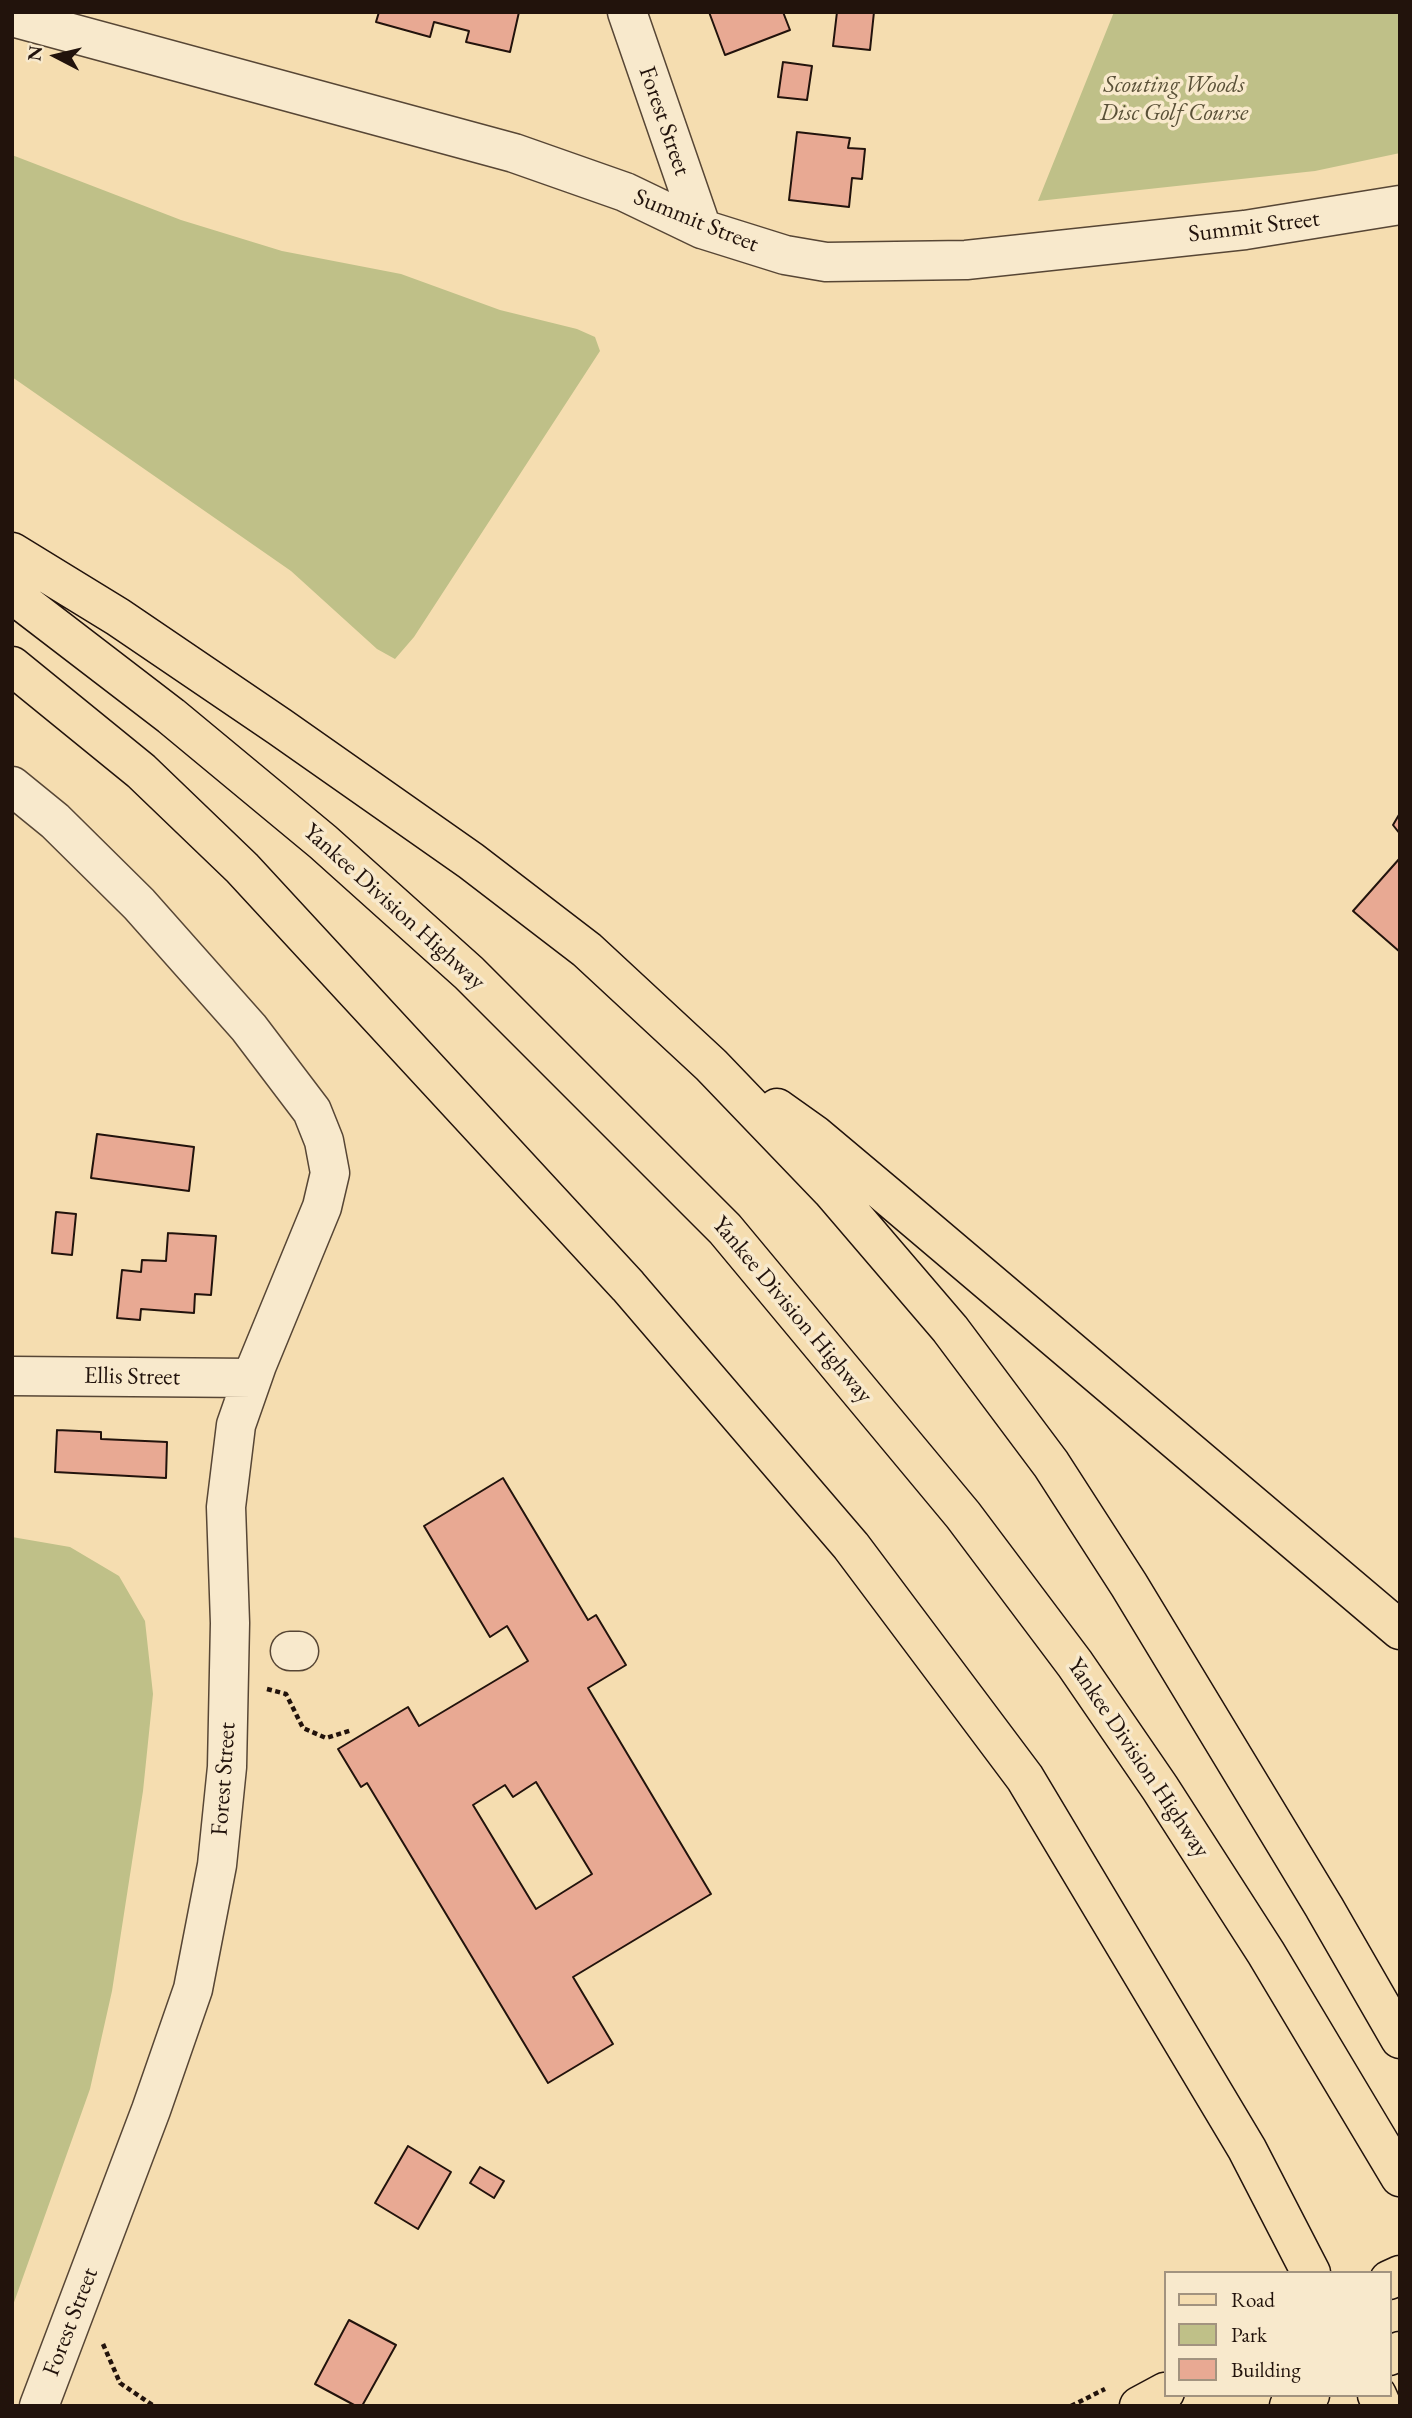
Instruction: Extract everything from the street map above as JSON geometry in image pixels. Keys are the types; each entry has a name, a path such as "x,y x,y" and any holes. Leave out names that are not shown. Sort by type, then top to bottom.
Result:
{"main road":[{"path":"12,552 118,617 471,861 587,950 696,1051 831,1190 950,1329 1051,1464 1129,1584 1324,1906 1400,2039"},
{"name":"Yankee Division Highway","path":"12,594 171,716 323,842 469,973 724,1229 963,1515 1075,1664 1160,1788 1266,1953 1400,2177"},
{"path":"12,666 141,771 242,868 619,1276 851,1546 1025,1778 1247,2149 1310,2271"},
{"path":"696,1051 815,1135 1400,1630"},
{"path":"1139,2406 1164,2393"},
{"path":"1289,2406 1306,2397"}],"street":[{"name":"Forest Street","path":"627,12 702,229"},
{"name":"Summit Street","path":"20,16 514,153 625,192 702,229 785,255 826,262 966,260 1245,230 1400,205"},
{"name":"Forest Street","path":"12,786 55,821 139,904 249,1028 299,1089 324,1141 330,1173 322,1207 252,1378 236,1425 226,1507 233,1649 227,1767 219,1853 192,1989 52,2402"},
{"name":"Ellis Street","path":"12,1376 252,1378"}],"green space":[{"name":"Scouting Woods Disc Golf Course","path":"1114,12 1400,12 1400,153 1315,171 1038,201"},
{"path":"12,155 181,220 282,251 401,274 500,310 577,329 595,337 600,351 414,637 395,659 377,649 291,571 12,377"},
{"path":"12,1537 70,1547 119,1576 145,1621 153,1694 143,1791 112,1991 90,2089 12,2308"}],"building":[{"path":"379,12 519,12 510,52 466,42 469,31 434,22 430,37 376,22"},
{"path":"709,12 783,12 790,30 725,55"},
{"path":"837,12 874,12 870,50 833,46"},
{"path":"783,62 812,66 807,100 778,97"},
{"path":"797,132 850,138 848,148 865,149 862,179 852,178 849,207 789,200"},
{"path":"1400,813 1400,834 1393,825"},
{"path":"1400,858 1400,952 1353,911"},
{"path":"97,1134 194,1147 189,1191 91,1178"},
{"path":"56,1212 76,1214 72,1255 52,1253"},
{"path":"168,1233 216,1236 211,1295 195,1294 194,1313 141,1309 140,1320 117,1318 122,1270 141,1272 142,1260 166,1261"},
{"path":"57,1430 101,1432 101,1439 167,1442 166,1478 55,1472"},
{"path":"503,1478 588,1620 596,1615 626,1665 588,1688 711,1894 573,1977 613,2044 548,2083 367,1783 361,1787 338,1749 408,1707 419,1726 528,1661 507,1626 490,1637 424,1526","holes":["536,1782 592,1874 536,1909 473,1805 505,1785 513,1797"]},
{"path":"408,2146 451,2172 418,2229 375,2203"},
{"path":"480,2167 504,2181 494,2198 470,2183"},
{"path":"349,2320 396,2345 362,2406 356,2406 315,2384"}]}
